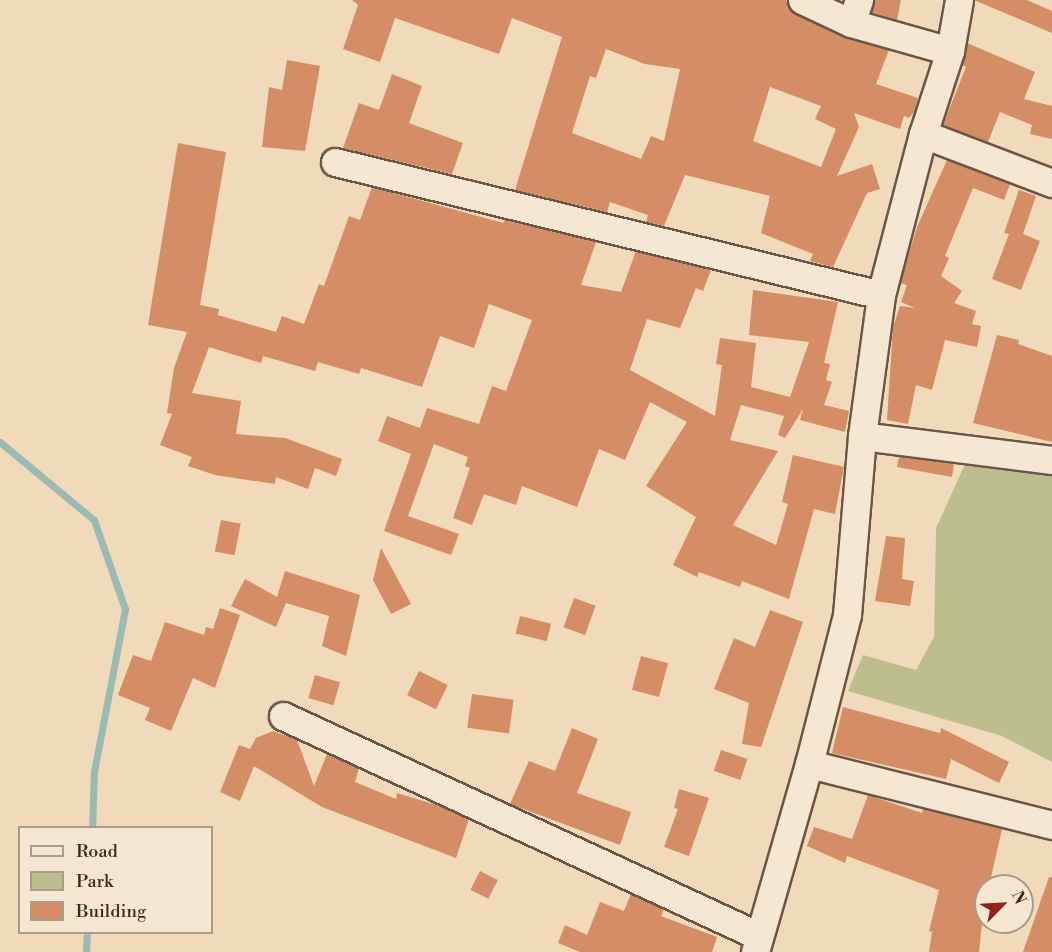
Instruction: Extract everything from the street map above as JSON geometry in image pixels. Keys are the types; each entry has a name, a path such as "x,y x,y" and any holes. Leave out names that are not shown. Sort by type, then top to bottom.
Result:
{"street":[{"path":"802,0 855,12 950,51"},
{"path":"283,716 757,944 810,764 847,615 862,436 881,295 922,134 950,51 959,0"},
{"path":"922,134 1052,183"},
{"path":"335,162 881,295"},
{"path":"862,436 1052,460"},
{"path":"810,764 1052,825"}],"green space":[{"path":"966,462 1052,475 1052,762 1002,736 848,691 863,655 916,670 934,637 936,528"}],"building":[{"path":"352,0 786,0 795,14 844,37 889,50 876,84 918,98 914,112 909,118 904,116 900,129 854,113 859,127 837,176 872,164 880,189 867,193 833,267 810,261 813,254 761,233 770,196 685,175 664,226 646,222 648,215 610,202 607,212 515,190 562,37 512,18 499,54 395,18 380,62 343,49 358,5","holes":["606,49 645,64 680,69 664,141 651,136 641,159 572,133 590,76 596,78","770,87 821,106 815,119 836,129 821,167 753,141"]},
{"path":"874,0 901,0 897,20 871,12"},
{"path":"974,0 1027,0 1052,11 1052,33"},
{"path":"967,43 1035,72 1024,99 1052,106 1052,139 1030,134 1032,125 1000,112 988,142 943,125 966,67 962,65"},
{"path":"287,60 320,66 305,151 262,147 269,87 282,90"},
{"path":"392,74 422,86 409,123 463,143 452,174 343,148 359,103 379,110"},
{"path":"178,143 226,152 200,305 219,309 218,315 276,332 282,316 304,324 319,284 324,286 349,216 360,220 372,187 503,223 505,220 596,242 581,285 621,292 636,251 711,270 703,291 696,288 680,328 647,319 630,370 715,416 722,365 716,364 720,338 756,343 751,387 790,397 809,342 749,335 753,290 838,302 824,363 830,364 826,380 832,382 824,405 849,411 845,432 800,420 803,409 785,438 778,435 784,416 741,405 730,440 778,451 733,525 776,545 788,504 782,502 793,455 844,467 835,514 814,509 789,599 742,581 740,587 699,572 697,577 673,565 696,517 646,486 687,422 650,402 625,460 599,449 577,507 522,486 516,505 484,494 472,525 453,518 470,468 465,466 468,457 434,444 408,516 459,534 451,555 384,531 411,454 378,441 387,416 420,428 427,408 479,424 492,386 506,391 532,320 489,304 474,348 440,336 422,387 361,368 359,374 318,362 315,371 263,356 261,363 209,347 192,393 241,401 236,434 285,438 342,459 336,476 315,468 308,489 276,477 275,484 215,475 188,466 192,457 160,445 172,414 167,413 174,368 187,332 148,325"},
{"path":"947,160 1010,184 1004,200 973,188 945,256 949,258 941,276 962,291 954,303 976,311 972,324 981,326 977,347 945,340 932,390 916,385 908,424 887,420 893,327 900,306 915,308 901,302 907,285 900,283 917,227"},
{"path":"1019,190 1036,196 1023,234 1040,241 1021,290 992,279 1009,234 1004,233"},
{"path":"997,335 1019,340 1018,344 1052,356 1052,442 973,423"},
{"path":"899,457 954,463 952,477 897,467"},
{"path":"221,520 241,524 235,555 215,551"},
{"path":"886,536 905,538 902,579 914,581 910,606 875,601"},
{"path":"381,548 411,604 391,614 373,580"},
{"path":"285,571 360,595 346,656 322,646 329,616 286,603 276,627 231,606 245,579 277,597"},
{"path":"574,598 596,606 585,635 563,627"},
{"path":"220,608 240,615 215,688 193,678 171,731 145,720 150,708 118,695 133,655 151,661 165,622 204,635 206,627 213,629"},
{"path":"770,610 803,622 761,747 742,744 749,703 714,689 734,638 755,647"},
{"path":"520,616 551,624 547,641 516,633"},
{"path":"641,656 668,663 659,697 632,690"},
{"path":"419,671 448,685 436,709 407,695"},
{"path":"315,675 340,682 333,705 308,698"},
{"path":"472,694 514,700 509,734 467,728"},
{"path":"843,707 940,733 941,728 1009,762 999,783 951,759 946,779 832,753"},
{"path":"572,728 598,739 577,793 631,812 620,845 510,804 529,761 555,771"},
{"path":"273,731 297,740 314,786 327,754 359,768 355,782 396,799 397,793 440,806 469,819 456,858 322,807 254,766 240,801 220,792 239,745 250,749 256,738"},
{"path":"721,750 747,759 740,780 714,771"},
{"path":"679,789 709,798 689,856 664,847 678,809 674,808"},
{"path":"868,795 922,813 923,809 1002,829 992,874 974,874 974,934 981,934 979,952 929,952 932,932 929,931 939,890 847,856 845,863 807,846 814,827 852,839"},
{"path":"480,871 498,880 488,899 470,890"},
{"path":"1049,877 1052,877 1052,952 1023,952 1029,934 1034,934 1034,920"},
{"path":"631,894 664,909 661,916 717,937 712,952 580,952 558,943 565,925 587,935 600,902 624,911"}],"waterway":[{"path":"0,442 94,520 125,609 94,772 92,826"},
{"path":"86,952 87,934"}]}
